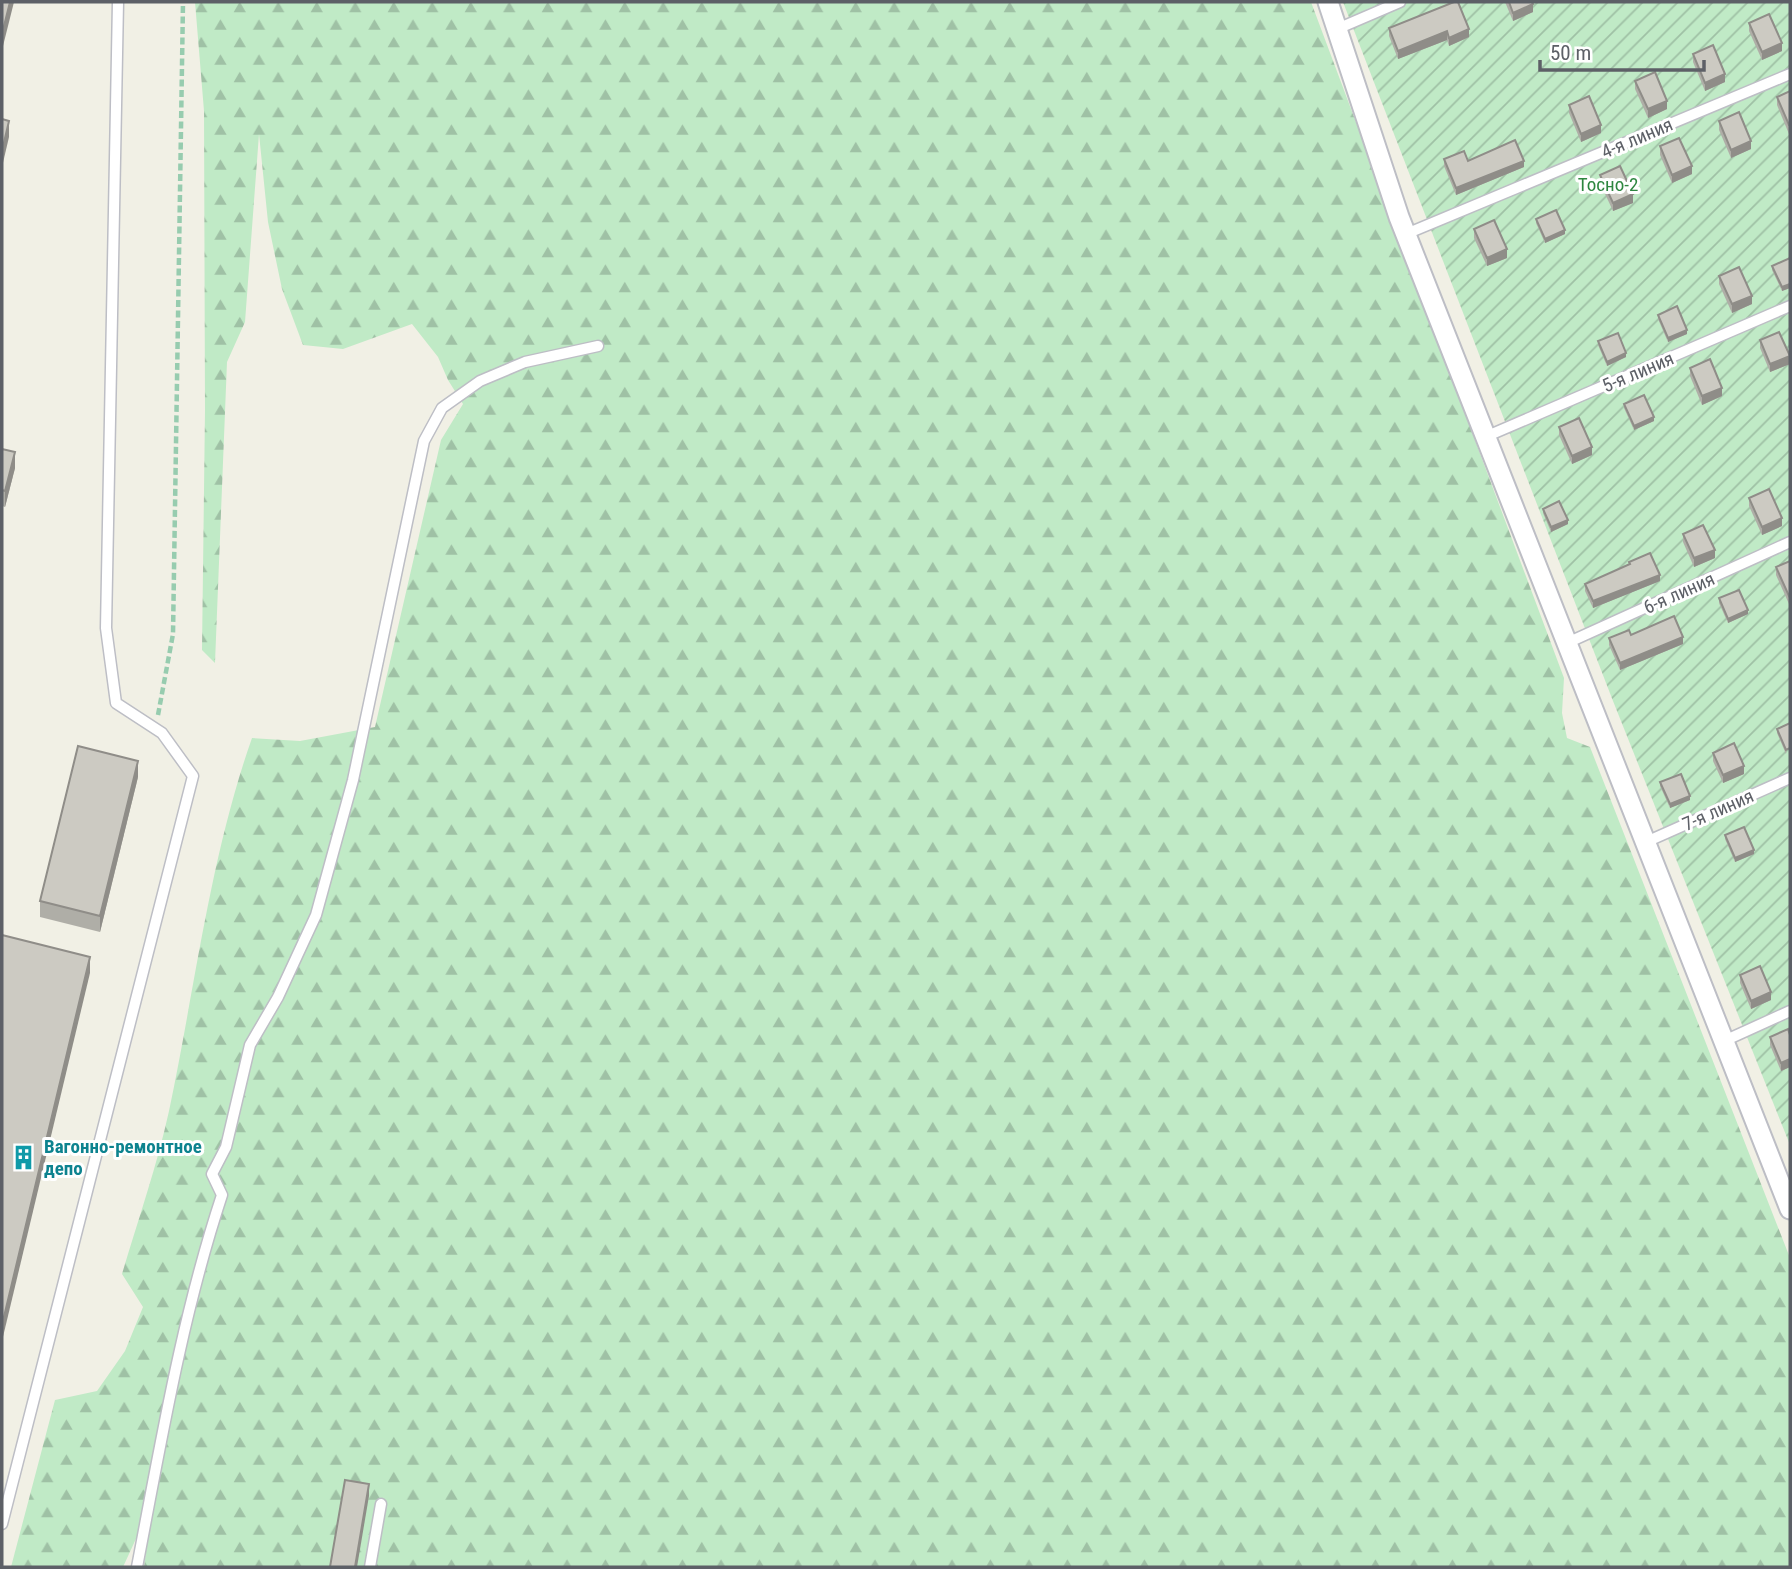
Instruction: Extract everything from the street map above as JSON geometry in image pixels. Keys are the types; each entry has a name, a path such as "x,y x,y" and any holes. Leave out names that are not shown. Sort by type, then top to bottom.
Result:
{"street":[{"path":"1328,2 1406,234 1790,1209"}],"lane":[{"path":"2,1524 193,776 162,733 116,703 106,628 118,2"},
{"path":"1337,29 1400,2"},
{"name":"4-я линия","path":"1406,234 1790,74"},
{"name":"5-я линия","path":"1485,437 1790,306"},
{"path":"137,1567 174,1377 203,1255 222,1195 212,1174 226,1147 250,1045 278,997 316,915 353,780 424,441 442,408 480,380 525,362 598,346"},
{"name":"6-я линия","path":"1567,643 1790,542"},
{"name":"7-я линия","path":"1646,842 1790,778"},
{"path":"1724,1041 1790,1011"},
{"path":"370,1567 381,1504"}],"path":[{"path":"156,729 173,634 183,2"}],"green space":[{"path":"195,2 1311,2 1564,678 1562,713 1567,738 1590,747 1790,1258 1790,1567 144,1567 155,1482 140,1530 123,1567 11,1567 55,1400 97,1391 125,1351 143,1307 122,1274 164,1132 214,876 237,783 252,738 300,741 375,727 441,440 463,404 438,357 412,324 343,349 303,345 282,289 268,222 259,134 245,322 227,362 215,663 202,650 205,410 204,111"},
{"name":"Тосно-2","path":"1343,2 1790,2 1790,1145 1613,701"}],"building":[{"path":"2,2 10,2 2,34"},
{"path":"1458,2 1469,29 1449,38 1447,31 1398,51 1389,28"},
{"path":"1509,2 1532,2 1533,4 1513,13"},
{"path":"1769,14 1782,43 1762,52 1749,23"},
{"path":"1713,45 1725,74 1705,83 1693,54"},
{"path":"1655,72 1667,101 1648,109 1635,81"},
{"path":"1790,91 1790,125 1789,125 1777,97"},
{"path":"1589,96 1601,125 1581,134 1569,105"},
{"path":"1739,112 1751,141 1731,150 1719,121"},
{"path":"2,119 9,121 2,151"},
{"path":"1679,138 1692,166 1672,175 1660,146"},
{"path":"1515,140 1524,161 1456,188 1444,159 1464,151 1468,161"},
{"path":"1620,166 1633,194 1613,203 1600,175"},
{"path":"1556,210 1565,230 1545,239 1536,219"},
{"path":"1494,220 1507,249 1487,258 1474,229"},
{"path":"1790,258 1790,284 1782,287 1772,266"},
{"path":"1739,267 1752,296 1732,304 1719,276"},
{"path":"1677,306 1687,330 1668,338 1658,315"},
{"path":"1779,332 1790,356 1770,364 1760,340"},
{"path":"1618,333 1626,353 1607,362 1598,341"},
{"path":"1710,359 1722,388 1702,396 1690,368"},
{"path":"1644,395 1654,417 1634,426 1624,404"},
{"path":"1579,418 1592,447 1572,456 1559,427"},
{"path":"2,449 15,452 5,491 2,490"},
{"path":"1769,489 1782,518 1762,527 1749,498"},
{"path":"1559,501 1568,520 1551,527 1543,509"},
{"path":"1703,525 1715,550 1694,558 1683,534"},
{"path":"1650,553 1660,575 1593,601 1585,584"},
{"path":"1790,561 1790,595 1789,596 1776,567"},
{"path":"1739,590 1748,610 1728,619 1719,598"},
{"path":"1674,616 1683,637 1620,663 1609,638 1629,630 1631,635"},
{"path":"1790,723 1790,748 1786,750 1777,729"},
{"path":"1734,743 1744,766 1723,775 1713,753"},
{"path":"78,746 138,761 100,916 40,901"},
{"path":"1681,774 1690,796 1670,804 1660,782"},
{"path":"1744,827 1754,850 1735,858 1725,835"},
{"name":"Вагонно-ремонтное депо","path":"2,935 90,957 2,1325"},
{"path":"1760,966 1771,992 1751,1001 1740,975"},
{"path":"1788,1029 1790,1059 1781,1063 1770,1037"},
{"path":"345,1480 369,1484 355,1567 330,1567"}],"place":[{"name":"Вагонно-ремонтное депо","path":"24,1157"}]}
